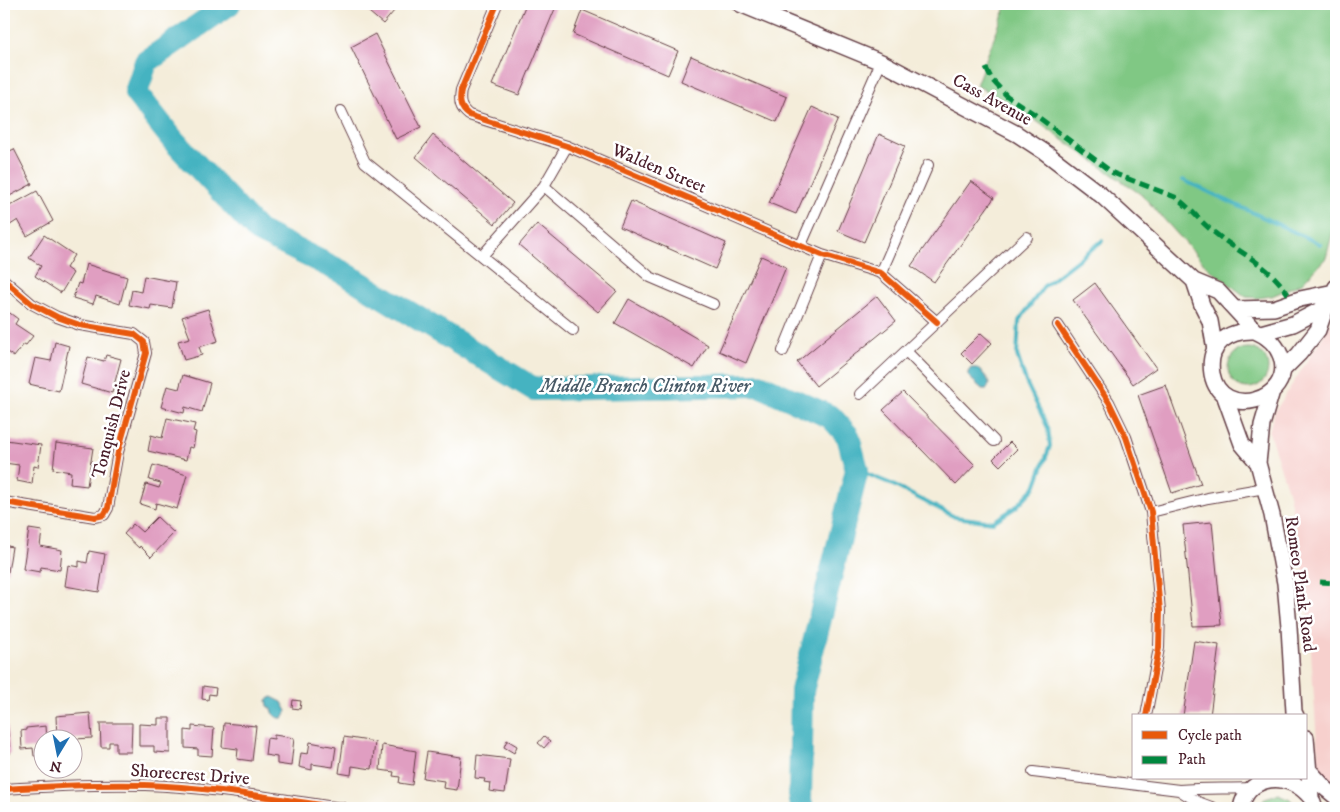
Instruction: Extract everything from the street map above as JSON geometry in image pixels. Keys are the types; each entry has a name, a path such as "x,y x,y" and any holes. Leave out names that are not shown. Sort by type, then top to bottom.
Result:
{"main road":[{"name":"Cass Avenue","path":"740,4 881,62 986,116 1046,153 1101,195 1194,281 1218,291 1258,332"},
{"name":"Cass Avenue","path":"1194,281 1210,321 1215,350"},
{"path":"1236,309 1274,308 1335,289"},
{"path":"1326,307 1293,324 1258,332 1238,332 1230,335 1219,344 1212,357 1213,376 1220,390 1225,396 1233,400 1252,401 1262,398 1272,391 1278,385 1283,370 1299,354 1318,330 1335,289"},
{"path":"1258,332 1274,344 1280,352 1283,370"},
{"name":"Romeo Plank Road","path":"1272,391 1262,425 1258,463 1278,544 1285,584 1294,714"},
{"name":"Romeo Plank Road","path":"1225,396 1242,444 1258,463"},
{"path":"1308,770 1336,797"},
{"path":"1308,770 1314,805"},
{"path":"1286,780 1294,784 1314,805"},
{"path":"1241,808 1246,795 1259,782"}],"street":[{"name":"Walden Street","path":"497,4 461,90 459,100 462,109 469,115 567,146 822,255 882,273 937,322"},
{"path":"801,245 881,62"},
{"path":"341,111 365,162 573,330"},
{"path":"482,256 544,186 567,146"},
{"path":"882,273 928,165"},
{"path":"544,186 650,277 713,304"},
{"path":"860,394 1027,237"},
{"path":"783,351 822,255"},
{"name":"Tonquish Drive","path":"4,280 32,304 57,317 80,325 134,334 144,342 146,353 118,452 108,508 104,515 95,517 4,502"},
{"path":"1058,325 1109,402 1126,437 1151,512 1160,611 1159,648 1146,714"},
{"path":"906,351 994,441"},
{"path":"1151,512 1208,498 1265,488"},
{"path":"1033,772 1134,781 1179,790 1218,789 1259,782"},
{"name":"Shorecrest Drive","path":"4,789 60,785 146,785 267,796 339,808"},
{"path":"1179,790 1198,802 1214,808"}],"shaded area":[{"path":"1336,316 1336,791 1322,777 1318,759 1308,606 1301,552 1289,494 1269,432 1274,413"}],"green space":[{"path":"1007,4 1336,4 1336,219 1326,258 1302,283 1272,296 1246,297 1208,268 1143,196 1022,111 976,85"},
{"path":"1252,348 1259,351 1265,357 1268,368 1267,376 1259,385 1252,388 1244,388 1237,385 1229,376 1228,364 1231,357 1240,349"},
{"path":"1278,794 1290,799 1299,808 1257,808 1265,798"}],"water":[{"path":"971,368 977,368 986,377 989,383 987,389 982,389 968,376"},
{"path":"272,697 282,702 287,711 283,718 278,718 274,715 272,709 268,706 267,700"}],"building":[{"path":"363,4 400,4 383,24 362,6"},
{"path":"526,4 557,4 519,95 492,85"},
{"path":"582,10 678,51 668,75 573,34"},
{"path":"375,34 421,127 396,139 351,47"},
{"path":"691,56 787,97 777,122 681,81"},
{"path":"812,107 838,119 796,214 769,203"},
{"path":"879,134 905,146 864,242 838,231"},
{"path":"433,135 513,203 495,224 416,157"},
{"path":"14,149 32,184 4,199 4,154"},
{"path":"971,181 994,198 934,282 911,266"},
{"path":"37,191 53,221 27,236 18,220 4,229 4,209"},
{"path":"631,201 726,243 715,269 620,227"},
{"path":"537,224 617,291 598,312 519,245"},
{"path":"44,235 74,255 66,268 73,273 61,293 35,276 41,266 29,258"},
{"path":"761,256 786,267 746,363 719,351"},
{"path":"86,264 127,277 120,304 96,296 93,304 73,298 78,283 81,284"},
{"path":"144,276 176,282 172,308 151,305 150,309 129,305 132,290 141,292"},
{"path":"1095,283 1156,368 1133,384 1073,300"},
{"path":"877,296 896,321 816,386 797,362"},
{"path":"629,299 708,345 694,368 615,323"},
{"path":"208,309 218,341 199,347 202,355 184,360 178,341 190,338 182,317"},
{"path":"7,311 18,319 15,324 33,336 14,357 4,350 4,315"},
{"path":"981,333 992,343 972,364 961,353"},
{"path":"55,342 69,346 59,391 29,384 35,358 51,361"},
{"path":"106,355 121,359 112,393 81,384 88,357 104,361"},
{"path":"183,375 210,383 202,412 185,407 184,413 161,407 167,386 179,389"},
{"path":"1166,385 1201,484 1172,493 1138,395"},
{"path":"903,392 975,465 956,485 883,410"},
{"path":"167,418 195,424 193,431 196,432 193,448 189,447 186,460 148,451 151,435 162,438"},
{"path":"6,440 41,445 38,467 34,466 32,484 17,481 19,465 4,463"},
{"path":"1010,442 1017,449 1000,466 993,459"},
{"path":"56,443 93,448 87,486 70,484 71,472 53,469"},
{"path":"153,465 187,475 177,509 156,503 155,509 140,504 146,484 159,488 161,483 149,480"},
{"path":"157,517 174,533 151,557 124,534 133,524 142,532"},
{"path":"1212,522 1222,625 1193,626 1183,525"},
{"path":"29,529 42,531 40,546 62,550 60,570 41,567 40,572 23,569"},
{"path":"4,545 12,547 8,572 4,571"},
{"path":"89,551 105,554 99,592 65,586 68,565 79,567 79,561 87,563"},
{"path":"1194,641 1219,645 1210,714 1183,714"},
{"path":"203,686 216,688 215,695 209,694 208,700 202,699"},
{"path":"293,700 301,701 300,709 292,708"},
{"path":"6,711 10,754 4,755 4,712"},
{"path":"90,713 92,738 82,739 82,730 57,730 56,716"},
{"path":"158,718 170,718 170,753 154,752 154,746 139,746 139,724 158,725"},
{"path":"100,723 132,723 131,752 116,752 116,742 109,742 109,747 101,747"},
{"path":"224,723 256,726 252,761 237,759 238,749 222,747"},
{"path":"46,726 46,730 32,730 32,748 22,749 21,731 26,730 26,728"},
{"path":"192,726 214,728 212,756 198,755 198,749 185,748 185,730 192,731"},
{"path":"274,735 294,738 291,766 277,764 277,757 265,755 267,738 274,739"},
{"path":"544,736 550,741 544,748 538,743"},
{"path":"344,737 375,742 372,769 352,766 351,775 339,773"},
{"path":"507,740 517,746 514,753 504,747"},
{"path":"310,742 336,747 333,767 312,764 312,770 299,767 301,753 308,754"},
{"path":"382,745 416,751 412,785 399,783 400,777 393,776 394,772 380,770"},
{"path":"427,752 461,757 457,790 443,788 444,781 423,778"},
{"path":"477,755 510,759 505,793 489,791 490,783 484,782 485,779 475,778"}],"waterway":[{"name":"Middle Branch Clinton River","path":"229,4 146,62 136,93 173,140 258,231 344,273 534,389 759,385 831,417 848,436 857,470 802,691 800,800 802,808"},
{"path":"1183,180 1320,244"},
{"path":"857,470 889,483 955,517 993,522 1016,507 1035,487 1050,446 1048,428 1026,382 1017,355 1019,321 1044,286 1102,241"}],"marked path":[{"path":"986,68 992,80 1007,96 1033,113 1113,173 1175,197 1225,241 1263,267 1280,283 1288,294"},
{"path":"1320,582 1336,583"}],"cycle path":[{"path":"497,4 461,90 461,104 469,115 567,146 822,255 881,273 937,322"},
{"path":"4,280 32,304 57,317 80,325 134,334 144,342 146,353 118,452 108,508 104,515 95,517 4,502"},
{"path":"1058,325 1109,402 1126,437 1151,512 1160,611 1159,648 1146,714"},
{"path":"4,789 92,785 170,786 343,808"}]}
